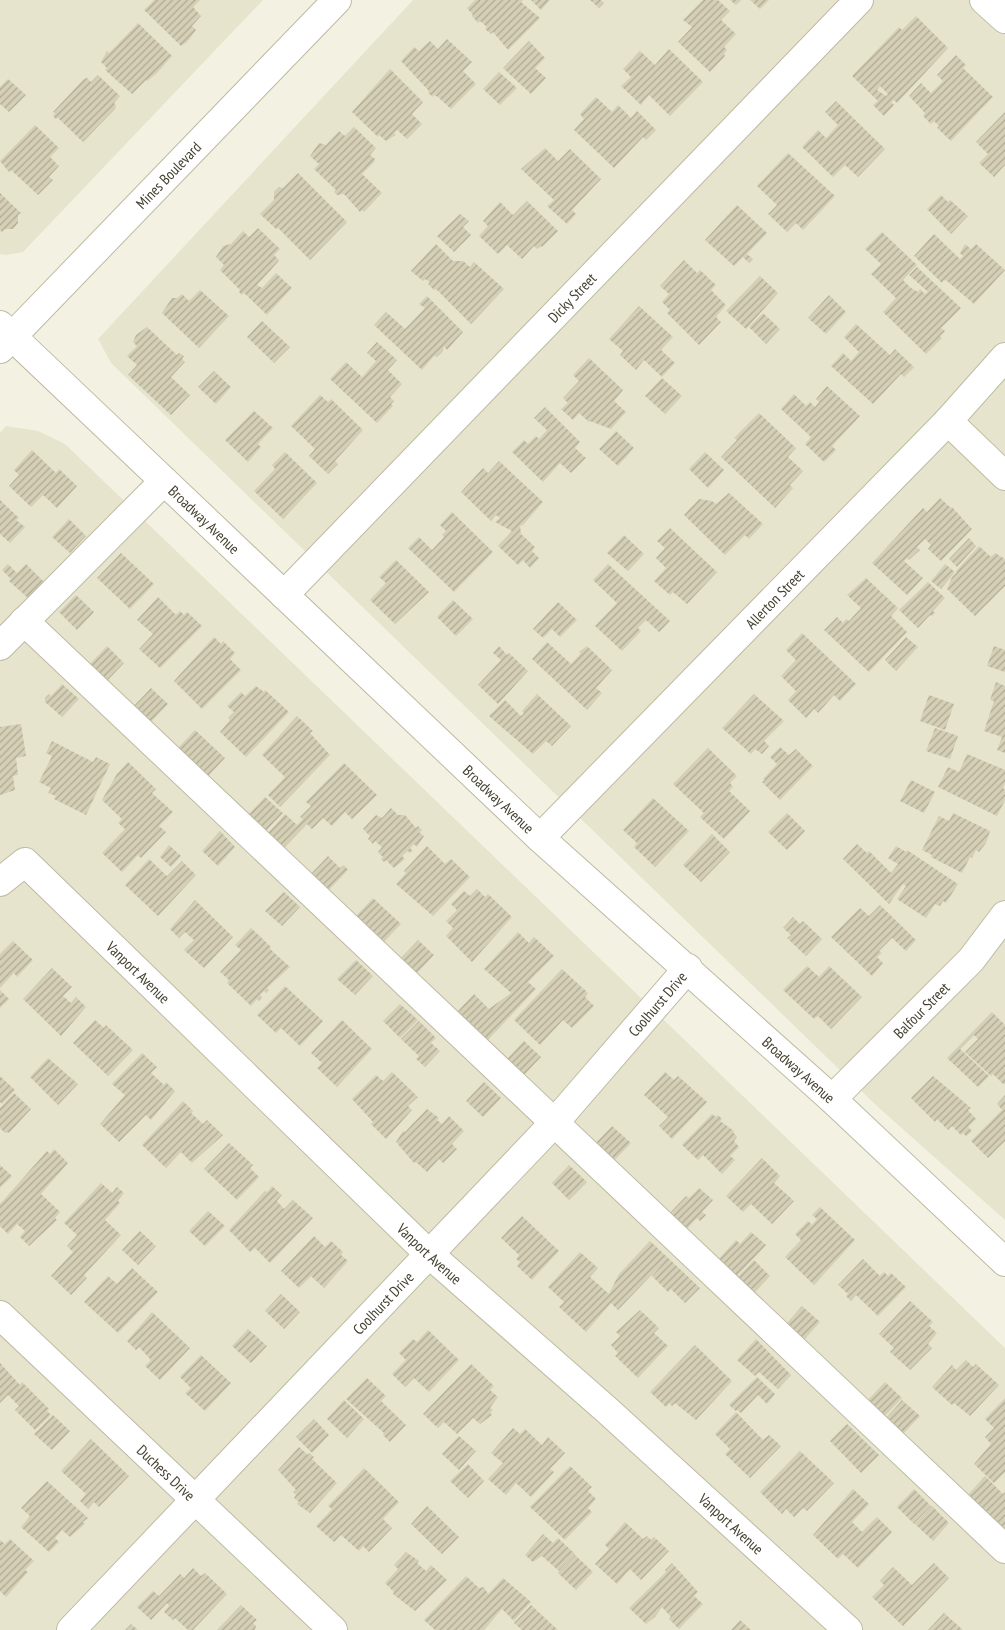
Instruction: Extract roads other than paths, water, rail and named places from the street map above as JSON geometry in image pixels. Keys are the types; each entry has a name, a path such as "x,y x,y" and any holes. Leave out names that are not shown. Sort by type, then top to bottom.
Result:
{"street":[{"name":"Mines Boulevard","path":"4,337 337,0"},
{"name":"Dicky Street","path":"284,595 859,0"},
{"path":"984,0 1005,19"},
{"name":"Broadway Avenue","path":"4,337 164,481 540,838 688,968 832,1099 1005,1262"},
{"name":"Allerton Street","path":"540,838 948,421 1005,357"},
{"path":"948,421 1005,476"},
{"path":"0,646 164,481"},
{"path":"24,621 1005,1548"},
{"name":"Vanport Avenue","path":"0,882 25,862 428,1252 608,1411 848,1630"},
{"name":"Balfour Street","path":"832,1099 971,960 1005,915"},
{"name":"Coolhurst Drive","path":"71,1630 195,1501 428,1252 555,1122 688,968"},
{"name":"Duchess Drive","path":"0,1316 333,1630"}]}
